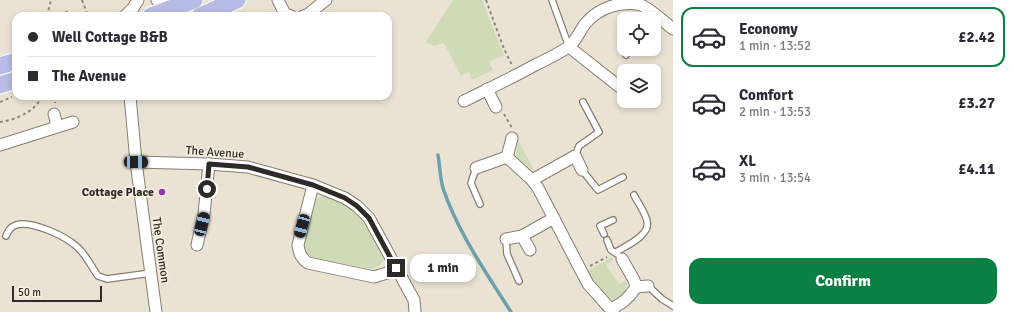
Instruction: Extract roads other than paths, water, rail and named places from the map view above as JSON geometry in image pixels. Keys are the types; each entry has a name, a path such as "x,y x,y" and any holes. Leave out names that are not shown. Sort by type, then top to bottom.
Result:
{"main road":[{"path":"162,12 194,0"},
{"path":"209,12 237,0"},
{"path":"0,66 12,62"},
{"path":"0,85 12,81"}],"street":[{"path":"129,12 138,0"},
{"path":"157,0 171,9"},
{"path":"278,0 284,12"},
{"path":"311,12 326,0"},
{"path":"464,101 569,47 594,14 605,6 617,1 629,2 640,5 648,12"},
{"path":"661,22 673,29"},
{"path":"569,47 617,85"},
{"path":"488,89 496,107"},
{"name":"The Common","path":"130,100 136,162 156,312"},
{"path":"54,114 57,126"},
{"path":"0,145 57,126 74,122"},
{"path":"507,157 512,138"},
{"path":"532,180 576,156 582,170"},
{"path":"476,168 507,157"},
{"path":"507,157 532,180 538,188 588,284 612,310 629,298 636,287 634,280 619,256"},
{"name":"The Avenue","path":"136,162 209,164 248,167 313,185 345,198 364,211 369,218 414,300 415,312"},
{"path":"197,245 204,214 209,164"},
{"path":"313,185 298,245 302,259 308,263 374,277 388,273 396,268"},
{"path":"506,239 522,236 554,218"},
{"path":"522,236 530,250"},
{"path":"636,287 648,286"}],"lane":[{"path":"552,0 569,47"},
{"path":"576,156 579,146 599,132 583,102"},
{"path":"476,168 471,183 480,204"},
{"path":"582,170 598,190 623,177"},
{"path":"607,240 611,250 619,256 642,236 647,229 648,222 634,195"},
{"path":"604,234 600,226 613,220"},
{"path":"6,236 9,229 16,225 30,224 50,231 70,241 77,247 101,278 107,279 151,273"},
{"path":"506,239 507,254 519,281"},
{"path":"648,286 662,300 673,306"}],"waterway":[{"path":"438,155 443,188 456,220 473,252 511,312"}],"place":[{"name":"Cottage Place","path":"162,192"}]}
